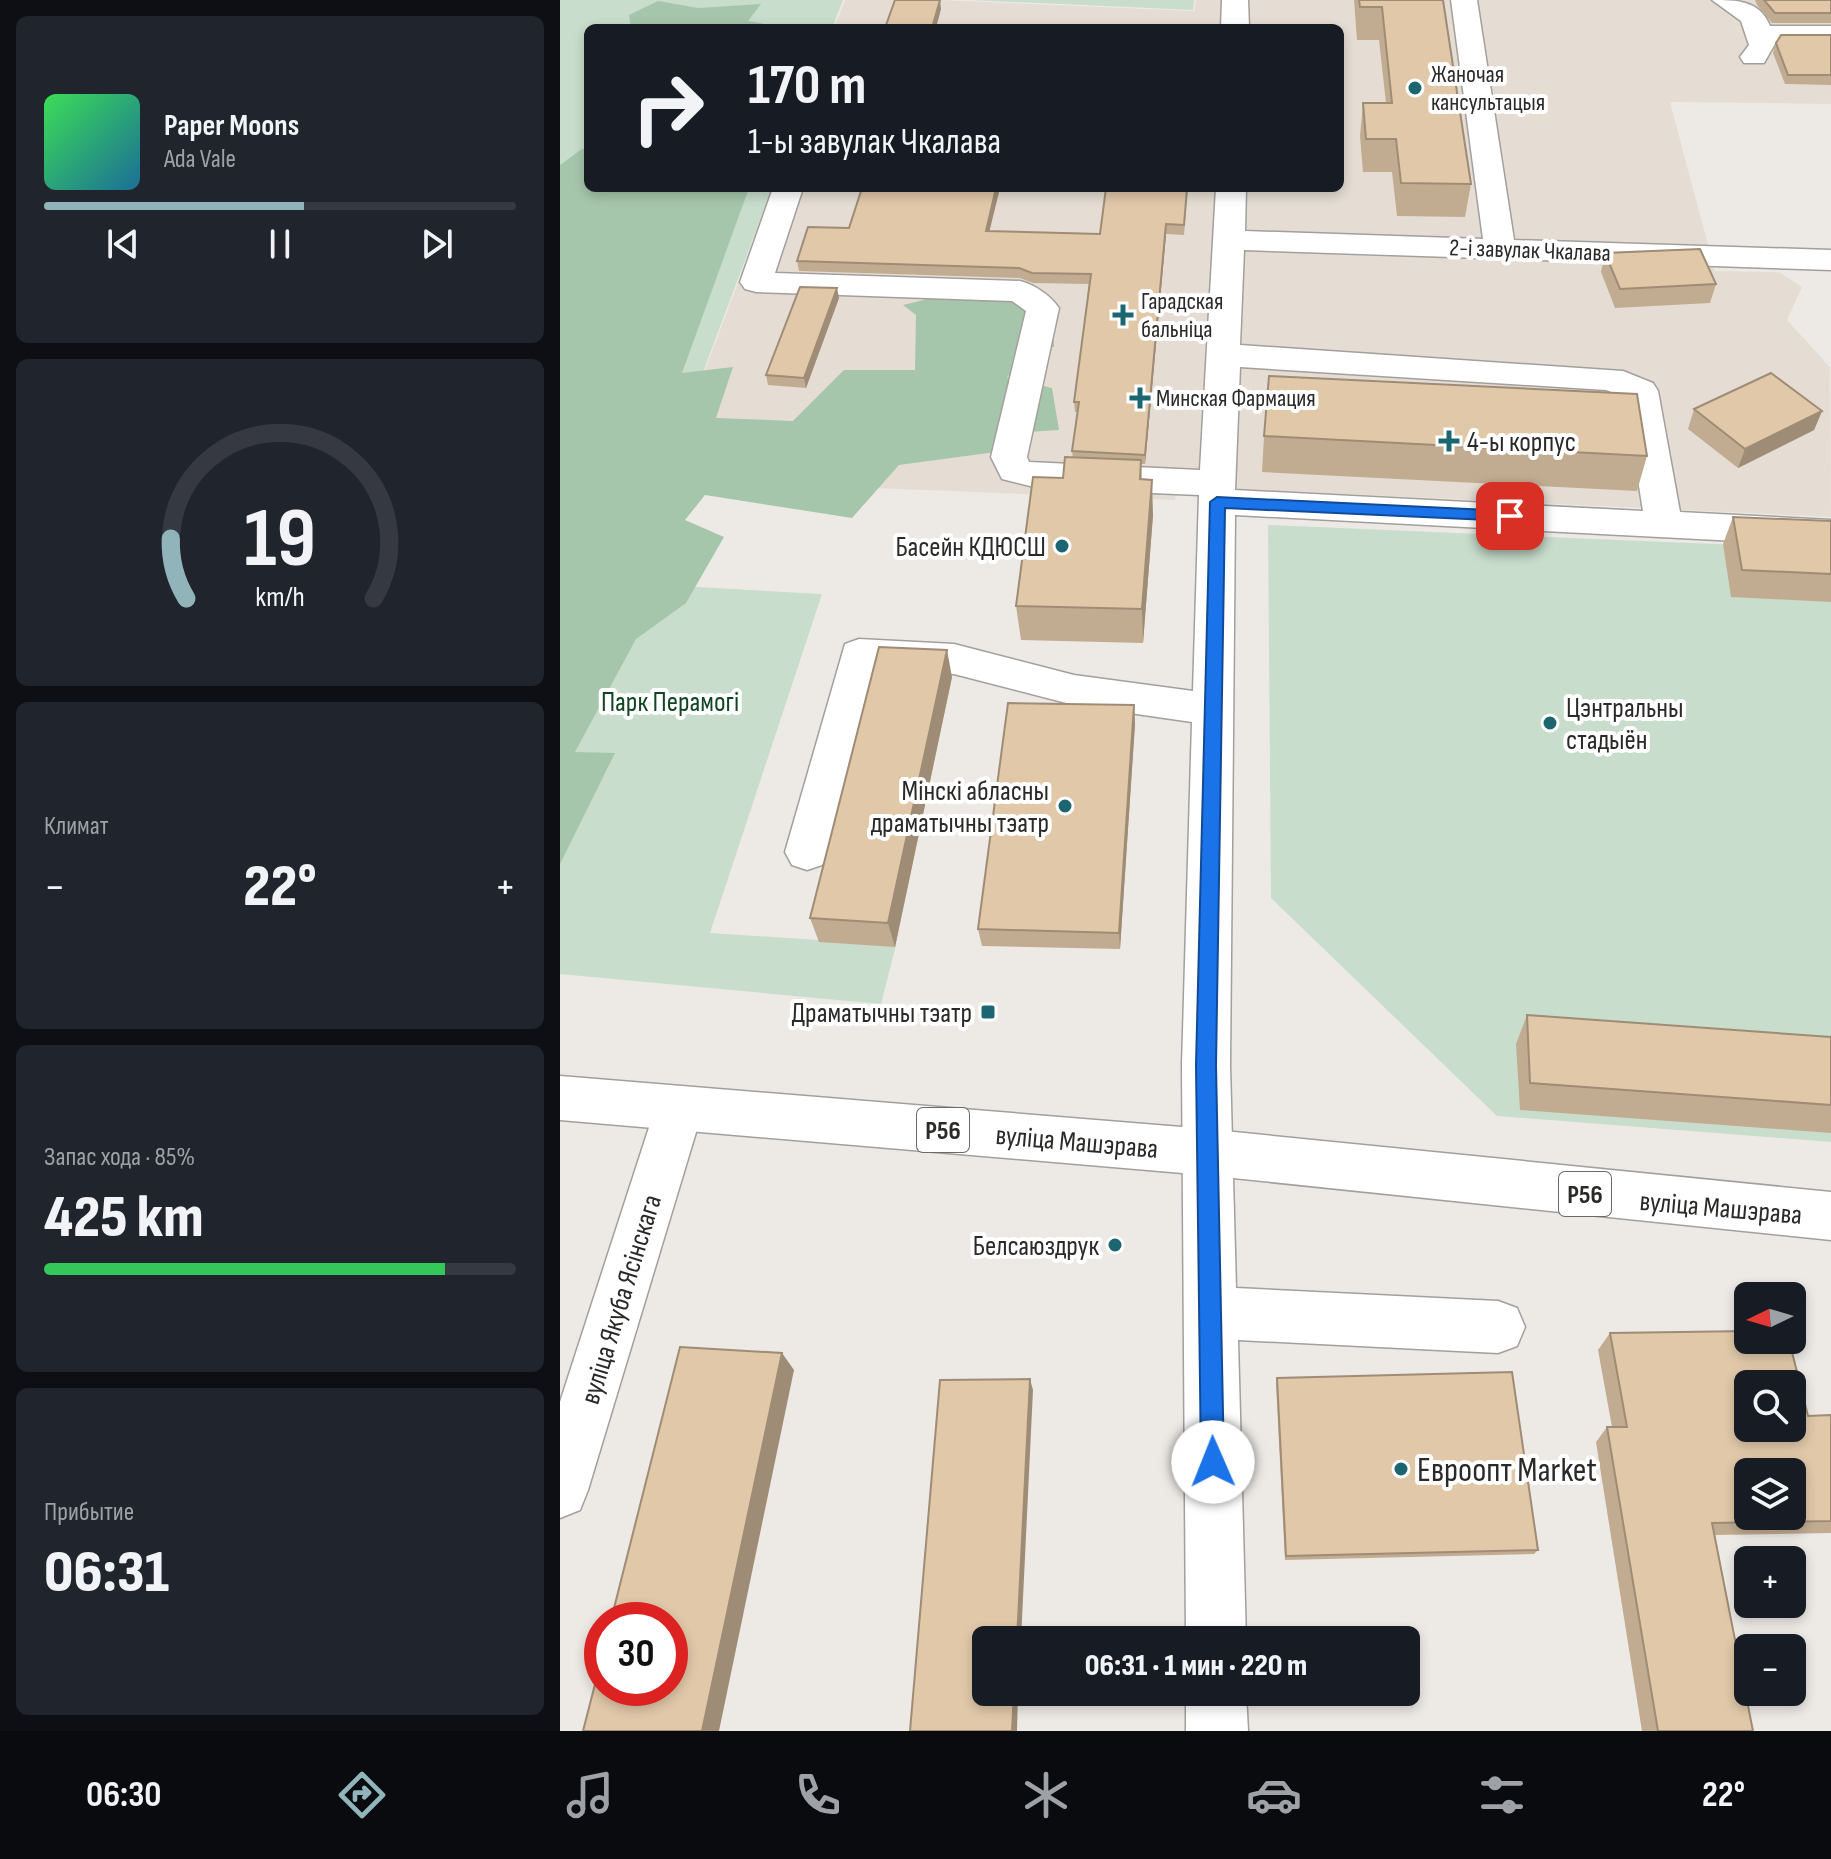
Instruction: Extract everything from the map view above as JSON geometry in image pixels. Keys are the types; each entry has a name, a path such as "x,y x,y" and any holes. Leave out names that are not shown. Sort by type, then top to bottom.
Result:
{"street":[{"path":"1235,0 1235,24"},
{"path":"1464,0 1500,249"},
{"path":"1725,0 1753,17 1756,45 1831,34"},
{"path":"787,192 756,282 1020,291 1043,308 1009,457 1015,470 1038,476 1217,493 1831,533"},
{"path":"1216,1626 1208,1153 1211,709 1231,192"},
{"name":"2-і завулак Чкалава","path":"1229,240 1831,260"},
{"path":"1224,355 1611,379 1641,391 1663,523"},
{"path":"807,852 859,654 954,659 1074,690 1211,709"},
{"name":"вуліца Машэрава","path":"560,1098 1208,1153 1626,1199 1831,1216"},
{"name":"вуліца Якуба Ясінскага","path":"560,1490 679,1109"},
{"path":"1210,1313 1498,1327"},
{"path":"1216,1706 1217,1731"}],"shaded area":[{"path":"845,0 942,0 1194,11 1196,0 1831,0 1831,104 1670,102 1715,271 1779,272 1802,287 1787,320 1830,367 1831,517 1177,486 1175,500 663,480 772,192 1344,192 1344,24 836,24"}],"green space":[{"name":"Парк Перамогі","path":"560,0 843,0 834,24 584,24 584,192 771,192 624,583 822,594 710,933 896,945 881,1004 560,974"},
{"path":"969,0 1194,0 1193,10"},
{"path":"658,1 698,8 761,4 748,21 765,24 630,24 629,15"},
{"path":"584,149 584,192 748,192 682,373 733,367 716,418 793,421 844,370 915,370 916,315 903,305 973,288 1032,292 1053,323 1054,347 1037,349 1007,377 1052,388 1059,430 1028,432 1003,451 899,465 852,518 705,495 685,520 724,537 686,603 636,639 575,752 615,753 560,864 560,165"},
{"name":"Цэнтральны стадыён","path":"1268,525 1831,549 1831,1142 1497,1116 1271,898"}],"building":[{"path":"895,0 940,0 933,24 886,24"},
{"name":"Жаночая кансультацыя","path":"1359,0 1443,0 1471,184 1401,183 1396,139 1366,139 1363,103 1392,103 1382,7 1360,7"},
{"path":"1764,0 1831,0 1831,13 1775,13"},
{"path":"1781,35 1831,35 1831,75 1788,75 1776,43"},
{"name":"Гарадская бальніца","path":"861,192 995,192 986,231 1100,234 1105,192 1187,192 1184,225 1166,224 1145,455 1072,451 1079,402 1074,402 1091,274 1032,273 1019,268 797,261 808,227 849,228"},
{"path":"1700,249 1716,284 1620,289 1605,253"},
{"path":"800,287 837,288 804,378 766,375"},
{"path":"1771,373 1822,411 1745,449 1694,409"},
{"path":"1269,376 1637,394 1647,456 1264,436"},
{"path":"1065,457 1141,460 1140,479 1152,480 1142,609 1016,606 1033,477 1063,478"},
{"path":"1733,517 1831,521 1831,574 1742,570"},
{"path":"879,647 947,650 888,923 810,918"},
{"name":"Мінскі абласны драматычны тэатр","path":"1008,703 1134,705 1119,933 978,929"},
{"path":"1527,1015 1831,1037 1831,1105 1530,1083"},
{"path":"1734,1331 1734,1354 1792,1354 1796,1370 1734,1370 1734,1442 1806,1442 1806,1408 1808,1416 1831,1415 1831,1521 1806,1521 1806,1458 1734,1458 1734,1523 1712,1523 1734,1635 1734,1706 1748,1706 1753,1731 1658,1731 1607,1427 1627,1427 1610,1333"},
{"path":"680,1347 782,1353 702,1731 583,1731 589,1706 688,1706 688,1602 616,1602"},
{"name":"Евроопт Market","path":"1512,1372 1538,1550 1286,1556 1277,1378"},
{"path":"1030,1379 1018,1626 972,1626 972,1706 1013,1706 1012,1731 910,1731 940,1380"}],"place":[{"name":"Жаночая кансультацыя","path":"1415,88"},
{"name":"Гарадская бальніца","path":"1123,315"},
{"name":"Минская Фармация","path":"1140,398"},
{"name":"4-ы корпус","path":"1449,441"},
{"name":"Басейн КДЮСШ","path":"1062,546"},
{"name":"Цэнтральны стадыён","path":"1550,723"},
{"name":"Мінскі абласны драматычны тэатр","path":"1065,806"},
{"name":"Драматычны тэатр","path":"988,1012"},
{"name":"Белсаюздрук","path":"1115,1245"},
{"name":"Евроопт Market","path":"1401,1469"}],"route":[{"path":"1213,1462 1206,1065 1217,502 1510,516"}]}
